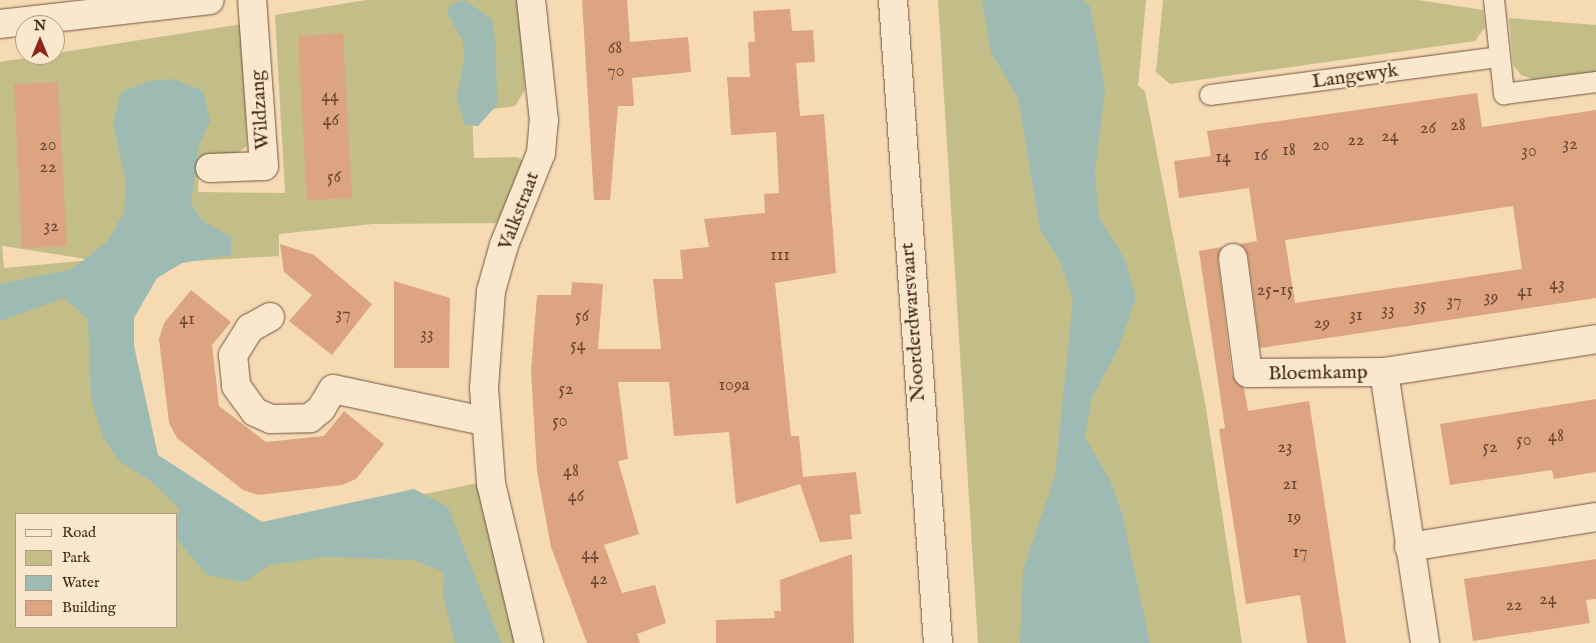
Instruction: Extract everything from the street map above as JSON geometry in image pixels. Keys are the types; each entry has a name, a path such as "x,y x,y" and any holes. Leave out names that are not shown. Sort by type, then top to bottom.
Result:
{"street":[{"path":"0,24 210,0"},
{"name":"Wildzang","path":"210,168 264,166 252,0"},
{"name":"Valkstraat","path":"529,643 502,535 484,422 491,291 504,245 541,153 544,121 531,0"},
{"name":"Noorderdwarsvaart","path":"893,0 902,176 938,643"},
{"name":"Bloemkamp","path":"1233,258 1248,373 1384,372 1596,339"},
{"path":"270,317 250,328 233,355 236,386 255,412 271,419 310,418 321,409 333,389 484,422"},
{"name":"Bloemkamp","path":"1384,372 1425,643"},
{"path":"1409,547 1596,517"}],"lane":[{"path":"1494,0 1504,94 1596,82"},
{"name":"Langewyk","path":"1210,95 1500,57"}],"green space":[{"path":"366,0 518,0 525,90 515,106 472,112 474,158 517,157 524,161 497,223 373,224 279,234 279,256 127,265 128,357 154,459 258,529 487,481 520,643 0,643 0,62 15,60 15,65 65,65 65,52 242,24 247,146 233,156 199,158 198,192 285,193 275,15","holes":["2,246 3,246 93,260 4,268"]},
{"path":"938,0 1146,0 1138,86 1145,91 1205,402 1242,643 978,643"},
{"path":"1163,0 1418,0 1483,10 1485,27 1475,41 1170,84 1156,72"},
{"path":"1509,18 1596,25 1596,72 1535,80 1521,75 1513,65"}],"water":[{"path":"464,0 492,19 496,49 497,105 478,126 465,125 456,98 464,62 463,41 447,13 451,4"},
{"path":"982,0 1082,0 1090,6 1105,89 1095,173 1099,217 1125,260 1136,298 1118,349 1091,399 1085,438 1109,478 1122,513 1150,643 1020,643 1023,570 1055,476 1073,300 1060,262 1040,229 1018,98 991,52"},
{"path":"174,79 203,91 210,121 199,145 191,203 201,220 231,237 231,255 182,263 157,278 134,318 134,346 158,455 262,522 414,489 448,507 501,643 455,643 443,595 444,572 414,560 326,557 269,565 244,582 207,575 178,540 179,508 152,482 119,461 104,439 91,399 88,319 64,298 0,321 0,284 72,269 108,241 124,212 126,182 113,123 121,92 150,81"}],"building":[{"path":"582,0 627,0 630,42 688,37 691,72 632,78 634,106 618,106 610,200 594,200"},
{"path":"790,9 792,31 813,30 815,62 796,63 800,116 824,114 836,273 775,283 791,436 799,436 803,477 856,472 861,514 850,515 852,539 820,542 800,484 736,504 729,432 674,436 669,382 618,382 628,459 618,461 639,534 604,545 622,593 655,585 666,623 637,634 640,643 587,643 551,547 537,471 531,371 537,295 571,295 572,282 603,284 598,349 661,349 653,279 683,279 680,250 709,247 704,219 765,213 764,194 779,193 776,132 731,135 727,77 750,77 748,42 755,42 753,11"},
{"path":"343,33 352,198 307,200 298,36"},
{"path":"58,82 67,246 22,248 14,84"},
{"path":"1477,93 1482,127 1596,110 1596,298 1260,348 1248,256 1240,244 1257,241 1249,188 1179,198 1174,161 1211,156 1207,131","holes":["1513,206 1522,269 1295,303 1285,240"]},
{"path":"280,244 314,255 372,304 332,355 289,321 312,295 284,272"},
{"path":"1222,247 1218,260 1232,375 1244,388 1248,411 1309,401 1346,643 1307,643 1300,595 1246,604 1219,429 1225,428 1199,251"},
{"path":"394,281 450,298 449,368 394,368"},
{"path":"191,290 231,322 212,345 219,406 266,442 324,436 344,411 384,444 356,479 342,485 258,495 243,490 177,438 169,423 159,339 164,323"},
{"path":"1596,399 1596,472 1554,479 1552,470 1450,485 1440,424"},
{"path":"852,554 854,643 716,643 716,620 775,618 774,611 781,611 780,580"},
{"path":"1596,559 1596,599 1586,600 1590,623 1473,641 1464,579"}]}
